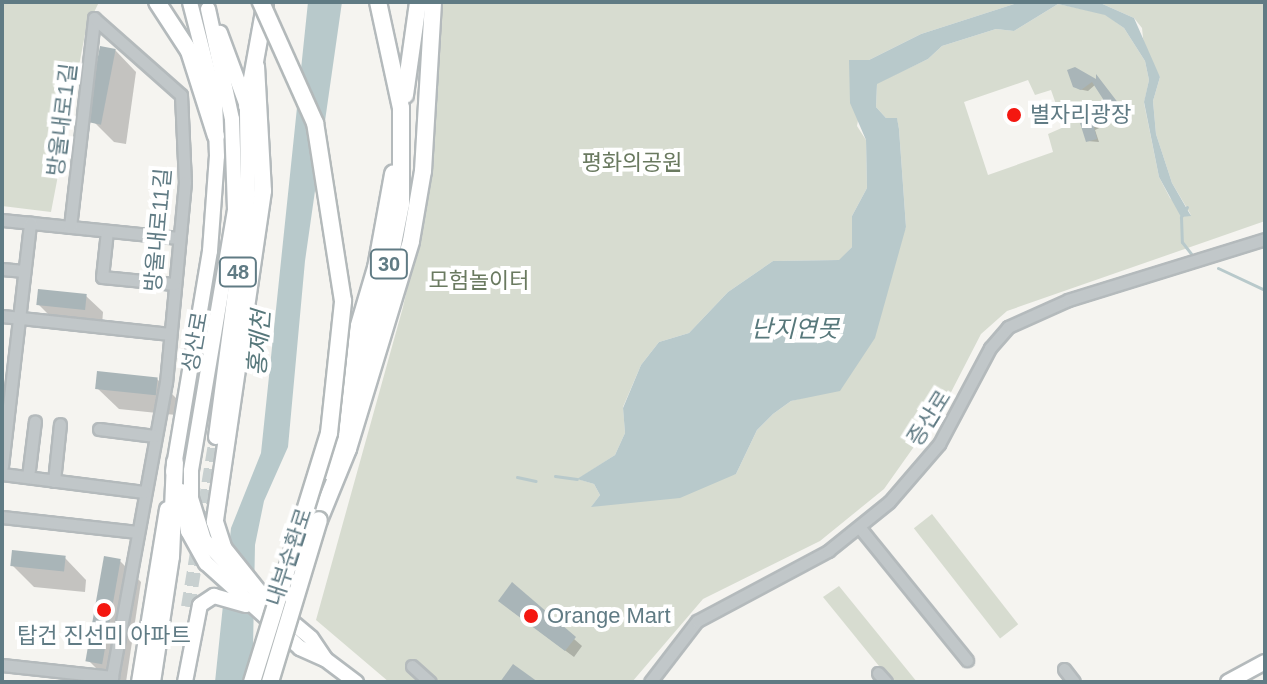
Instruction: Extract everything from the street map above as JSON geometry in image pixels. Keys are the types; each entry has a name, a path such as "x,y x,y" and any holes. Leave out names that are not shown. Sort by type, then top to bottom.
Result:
{"highway":[{"path":"157,2 189,51 216,136"},
{"path":"247,106 256,66 263,2"},
{"name":"30","path":"263,2 315,123 341,262 343,301 329,433"},
{"name":"30","path":"319,520 387,274 401,204 401,108 378,2"},
{"path":"329,433 376,268 418,2"},
{"path":"319,520 348,449 388,323 423,171 433,2"},
{"path":"256,66 263,191 215,510 212,551 264,607"},
{"name":"내부순환로","path":"252,682 329,433"},
{"path":"152,682 171,557 175,462"},
{"name":"내부순환로","path":"270,682 319,520"}],"main road":[{"name":"성산로","path":"139,682 210,251 215,99 190,2"},
{"name":"성산로","path":"206,6 247,106 248,194 216,437"},
{"path":"206,6 229,96 235,145 233,224 191,471 197,526 212,551"},
{"path":"187,383 184,518 264,607 311,638 325,659 356,682"},
{"path":"194,606 222,597 264,607"},
{"path":"176,682 194,606"},
{"path":"185,682 194,606"},
{"path":"1228,682 1265,662"}],"street":[{"name":"방울내로1길","path":"70,227 94,18"},
{"name":"방울내로11길","path":"94,18 181,95 185,182 170,334 155,436 111,679"},
{"path":"2,220 178,238"},
{"path":"2,466 8,363 19,318 30,223"},
{"path":"107,231 102,277 174,284"},
{"name":"증산로","path":"654,680 697,621 860,528 914,477 939,444 990,348 1008,327 1068,300 1265,239"},
{"path":"2,269 24,271"},
{"path":"2,316 170,334"},
{"path":"28,477 35,421"},
{"path":"54,481 60,424"},
{"path":"99,429 155,436"},
{"path":"2,474 144,492"},
{"path":"2,517 137,532"},
{"path":"860,528 967,660"},
{"path":"2,665 82,678 111,679"},
{"path":"412,666 430,682"},
{"path":"1064,669 1074,682"}],"green space":[{"path":"2,2 99,2 86,29 51,212 2,206"},
{"name":"평화의공원","path":"442,2 1020,2 921,34 869,60 857,126 866,140 867,188 852,216 852,247 840,260 773,261 728,292 689,333 659,342 641,365 623,407 625,433 615,455 578,479 594,484 600,495 592,506 736,474 757,430 773,414 791,401 833,390 906,227 897,119 886,118 876,107 877,83 928,59 942,46 996,29 1014,31 1058,4 1105,14 1124,28 1145,61 1149,80 1144,103 1159,177 1170,198 1191,215 1172,183 1156,134 1153,101 1160,77 1144,47 1142,28 1134,18 1098,2 1265,2 1265,221 1007,311 981,334 947,400 884,489 820,541 703,599 632,682 389,682 316,620 403,307 425,209","holes":["1028,80 1035,95 1051,90 1064,127 1048,134 1053,152 988,175 964,102"]},
{"path":"932,514 1018,624 1000,638 914,528"},
{"path":"839,586 917,682 892,682 823,597"}],"water":[{"path":"308,2 342,2 305,261 288,447 264,501 255,545 253,648 279,682 215,682 231,528 261,453"},
{"name":"난지연못","path":"1020,2 1098,2 1134,18 1160,77 1153,101 1156,134 1172,183 1191,216 1181,217 1159,177 1144,102 1149,80 1145,61 1124,28 1105,15 1058,4 1014,31 996,29 942,46 928,59 877,84 876,107 886,118 897,118 906,227 875,338 840,391 791,401 773,414 757,430 736,474 680,498 591,507 600,495 594,484 577,479 615,455 625,433 623,408 641,365 659,342 689,333 728,292 773,261 839,260 852,247 852,216 867,188 866,140 850,103 849,60 869,60 921,34"}],"building":[{"path":"100,46 116,49 101,125 85,122"},
{"path":"1075,67 1096,79 1096,74 1119,104 1111,107 1110,119 1094,127 1097,139 1086,142 1080,123 1097,116 1103,99 1092,82 1081,90 1073,87 1067,70"},
{"path":"38,289 87,294 85,310 36,305"},
{"path":"97,371 158,377 156,395 95,389"},
{"path":"12,550 66,556 64,572 10,566"},
{"name":"탑건 진선미 아파트","path":"104,556 121,559 102,664 85,661"},
{"path":"512,582 576,637 565,651 498,601"},
{"path":"513,664 538,682 500,682"}],"waterway":[{"path":"1187,207 1181,217 1182,242 1192,255"},
{"path":"1218,268 1265,290"},
{"path":"555,476 577,479"},
{"path":"517,477 536,481"}],"tunnel":[{"path":"188,607 216,437"}],"place":[{"name":"별자리광장","path":"1014,115"},
{"name":"탑건 진선미 아파트","path":"104,610"},
{"name":"Orange Mart","path":"531,616"}],"park label":[{"name":"모험놀이터","path":"479,281"}],"water label":[{"name":"홍제천","path":"259,343"}]}
